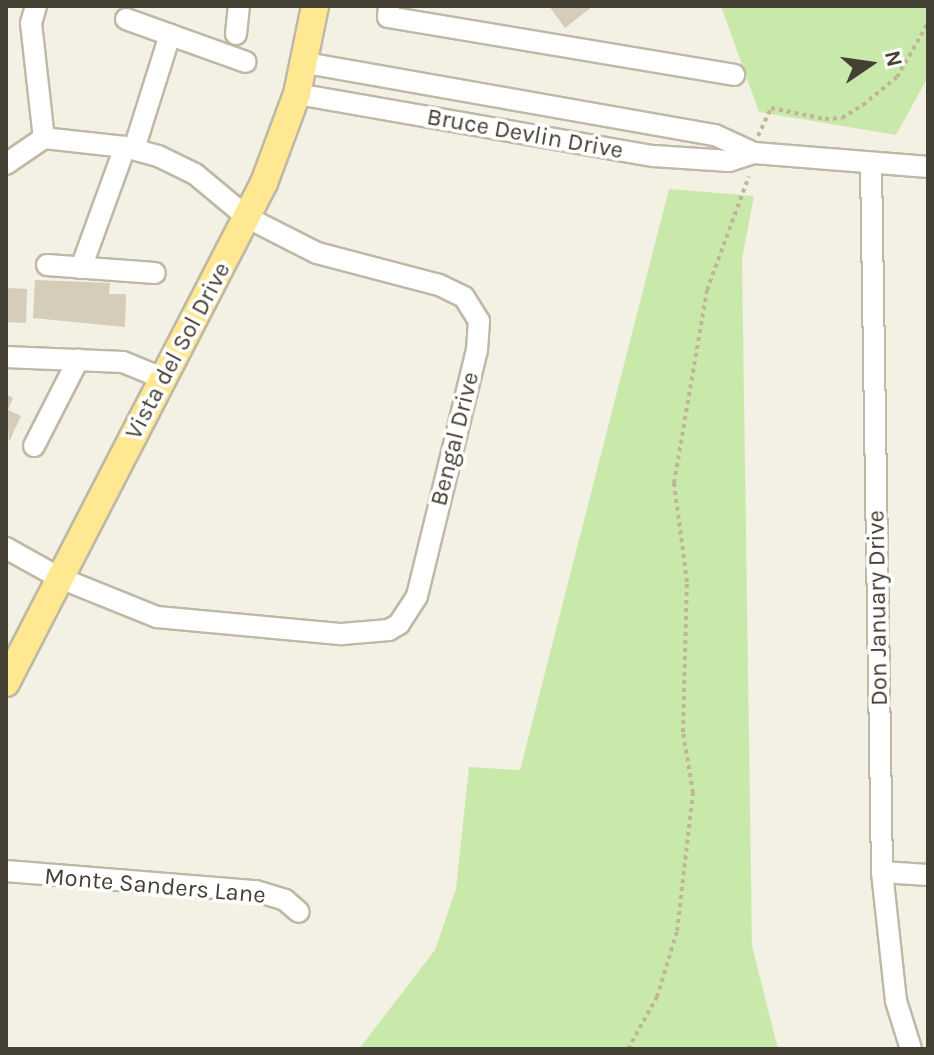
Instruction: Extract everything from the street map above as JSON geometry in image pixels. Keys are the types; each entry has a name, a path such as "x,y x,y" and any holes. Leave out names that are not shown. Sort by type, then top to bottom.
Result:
{"main road":[{"name":"Vista del Sol Drive","path":"7,677 248,218 297,94 306,63 315,6"}],"street":[{"path":"236,34 239,6"},
{"path":"389,6 388,17 734,75"},
{"path":"6,164 44,138 31,23 33,7"},
{"path":"126,19 246,62"},
{"path":"81,268 130,148 170,35"},
{"name":"Bruce Devlin Drive","path":"306,63 715,135 754,153 928,167"},
{"name":"Bruce Devlin Drive","path":"297,94 654,156 729,161 754,153"},
{"name":"Bengal Drive","path":"6,548 60,578 157,617 224,627 372,635 399,624 409,612 477,350 476,311 464,297 439,285 317,253 248,218 195,174 130,148 44,138"},
{"name":"Don January Drive","path":"871,164 882,872 896,1001 911,1049"},
{"path":"47,265 155,273"},
{"path":"6,357 123,362 164,379"},
{"path":"34,446 78,360"},
{"name":"Monte Sanders Lane","path":"6,871 256,891 285,900 299,912"},
{"path":"882,872 928,875"}],"path":[{"path":"628,1049 672,958 693,793 683,721 687,582 674,483 707,290 761,124 771,108 825,119 842,118 897,77 928,23"}],"green space":[{"path":"721,6 928,6 928,77 896,135 759,112"},
{"path":"669,189 754,196 742,259 752,946 778,1049 359,1049 435,950 456,889 469,767 520,770"}],"building":[{"path":"549,6 593,6 565,28"},
{"path":"35,280 110,283 109,294 126,294 125,327 33,318"},
{"path":"6,288 27,289 26,323 6,322"},
{"path":"6,394 13,398 8,410 21,416 9,442"}]}
